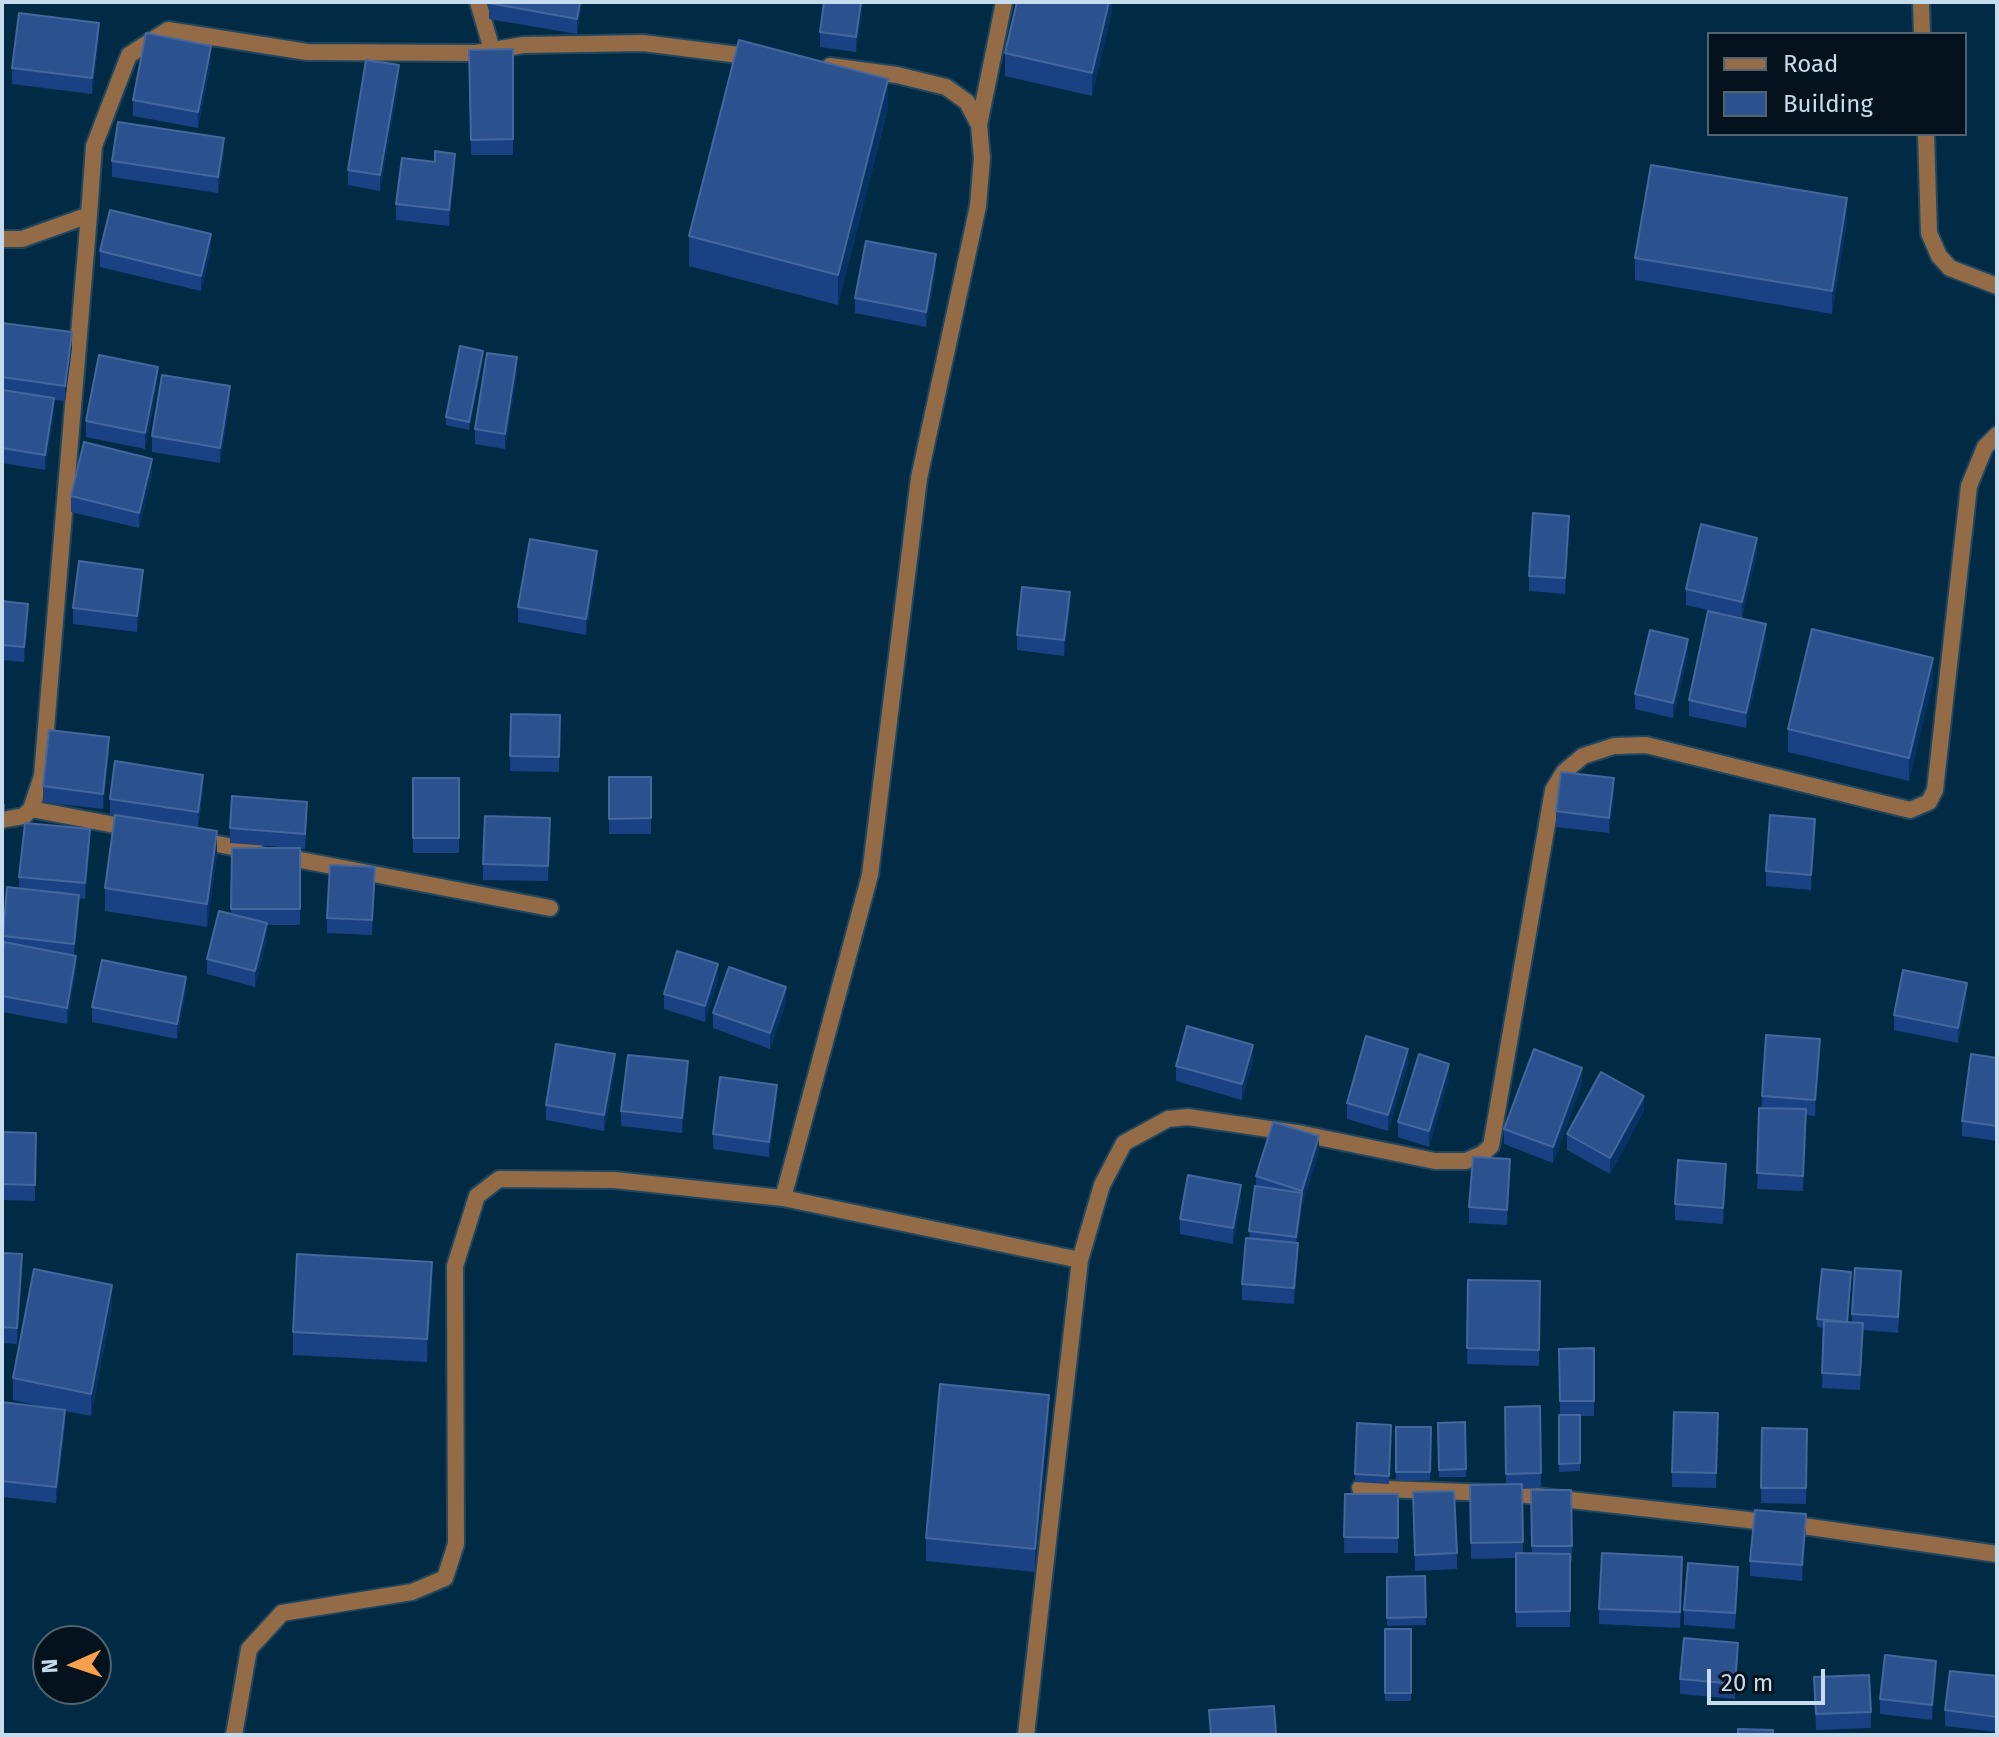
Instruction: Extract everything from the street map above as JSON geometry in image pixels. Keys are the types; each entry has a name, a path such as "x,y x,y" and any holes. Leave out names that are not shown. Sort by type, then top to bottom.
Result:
{"street":[{"path":"478,2 492,50"},
{"path":"783,1198 870,875 919,478 978,206 982,158 979,125 1004,2"},
{"path":"1921,2 1922,32"},
{"path":"2,820 24,816 31,809 42,776 94,146 129,55 168,30 307,52 492,50 523,45 643,43 770,59"},
{"path":"817,65 897,75 946,87 967,102 979,125"},
{"path":"1926,136 1929,233 1939,256 1950,268 1997,286"},
{"path":"2,239 22,239 89,215"},
{"path":"1026,1735 1080,1260 1102,1185 1124,1143 1168,1119 1188,1117 1303,1134 1435,1161 1466,1161 1491,1146 1553,790 1564,772 1583,756 1614,746 1646,745 1910,810 1929,802 1935,790 1969,486 1985,447 1997,435"},
{"path":"31,809 153,832"},
{"path":"184,838 550,908"},
{"path":"234,1735 249,1649 282,1613 412,1592 445,1578 456,1544 455,1266 477,1196 499,1179 614,1180 783,1198 1080,1260"},
{"path":"1360,1488 1518,1494 1810,1527 1997,1554"}],"building":[{"path":"489,2 580,2 577,19"},
{"path":"824,2 861,2 856,37 820,32"},
{"path":"1017,2 1109,2 1092,73 1005,53"},
{"path":"19,13 99,23 92,78 12,68"},
{"path":"146,33 211,46 198,112 133,100"},
{"path":"739,40 888,79 838,275 689,236"},
{"path":"513,49 513,139 471,140 469,50"},
{"path":"366,60 399,65 380,175 348,170"},
{"path":"118,122 224,138 218,177 112,161"},
{"path":"435,151 455,154 449,210 396,204 402,158 435,162"},
{"path":"1651,165 1847,198 1832,291 1635,258"},
{"path":"110,210 211,234 201,276 100,251"},
{"path":"866,241 936,254 926,312 855,298"},
{"path":"2,323 72,332 65,386 2,377"},
{"path":"460,346 483,351 469,422 446,417"},
{"path":"487,353 517,357 505,434 475,429"},
{"path":"99,355 158,367 145,433 86,421"},
{"path":"162,375 230,386 220,448 152,436"},
{"path":"2,390 54,398 45,455 2,448"},
{"path":"84,442 152,459 139,513 71,496"},
{"path":"1533,513 1569,516 1565,578 1529,576"},
{"path":"1701,524 1757,538 1742,602 1686,589"},
{"path":"530,539 597,551 586,619 518,607"},
{"path":"79,561 143,570 137,616 73,608"},
{"path":"1022,587 1070,592 1064,640 1017,635"},
{"path":"2,601 28,604 24,647 2,645"},
{"path":"1708,611 1766,624 1746,713 1689,700"},
{"path":"1812,629 1933,658 1909,758 1788,729"},
{"path":"1650,630 1688,639 1673,703 1635,694"},
{"path":"511,714 560,715 559,757 510,756"},
{"path":"49,730 109,737 103,794 43,786"},
{"path":"115,761 203,775 198,812 110,799"},
{"path":"1561,772 1614,778 1609,818 1556,811"},
{"path":"609,777 651,777 651,818 609,819"},
{"path":"413,778 459,778 459,838 413,838"},
{"path":"232,796 307,802 305,834 230,828"},
{"path":"115,815 217,831 207,904 105,888"},
{"path":"1770,815 1815,819 1811,875 1766,871"},
{"path":"485,816 550,818 548,866 483,864"},
{"path":"25,823 90,829 85,883 19,877"},
{"path":"232,848 300,848 300,909 231,909"},
{"path":"330,865 375,867 372,920 327,918"},
{"path":"7,887 79,895 74,944 3,936"},
{"path":"219,911 267,923 255,971 207,959"},
{"path":"4,942 76,956 67,1008 2,996"},
{"path":"677,951 718,964 705,1006 664,994"},
{"path":"102,960 186,977 177,1024 92,1007"},
{"path":"729,967 786,987 770,1033 713,1013"},
{"path":"1903,970 1967,983 1958,1028 1894,1015"},
{"path":"1187,1026 1253,1045 1242,1084 1176,1066"},
{"path":"1766,1035 1820,1039 1815,1100 1762,1096"},
{"path":"1366,1036 1408,1049 1388,1115 1347,1103"},
{"path":"556,1044 615,1054 604,1115 546,1105"},
{"path":"1534,1049 1582,1068 1553,1147 1504,1129"},
{"path":"1419,1054 1449,1064 1429,1131 1398,1122"},
{"path":"1971,1054 1997,1058 1997,1126 1962,1121"},
{"path":"628,1055 688,1061 682,1118 621,1111"},
{"path":"1601,1072 1644,1096 1610,1158 1567,1134"},
{"path":"720,1077 777,1085 769,1142 713,1134"},
{"path":"1759,1108 1806,1109 1803,1176 1757,1173"},
{"path":"1273,1122 1319,1136 1302,1191 1256,1176"},
{"path":"2,1132 36,1133 35,1185 2,1184"},
{"path":"1473,1157 1510,1159 1507,1210 1469,1207"},
{"path":"1678,1160 1726,1164 1723,1208 1675,1204"},
{"path":"1188,1175 1241,1185 1233,1228 1180,1219"},
{"path":"1255,1186 1302,1193 1296,1237 1249,1231"},
{"path":"1246,1238 1298,1243 1294,1288 1242,1284"},
{"path":"2,1253 22,1254 17,1328 2,1327"},
{"path":"297,1254 432,1262 427,1339 293,1332"},
{"path":"1855,1268 1901,1271 1898,1317 1852,1314"},
{"path":"34,1269 112,1285 91,1394 13,1378"},
{"path":"1822,1269 1851,1272 1847,1322 1817,1319"},
{"path":"1468,1280 1540,1281 1539,1350 1467,1348"},
{"path":"1824,1321 1863,1323 1860,1375 1822,1373"},
{"path":"1594,1348 1594,1401 1560,1401 1559,1349"},
{"path":"940,1384 1049,1395 1035,1549 926,1538"},
{"path":"2,1402 65,1410 56,1487 2,1481"},
{"path":"1540,1406 1541,1473 1506,1474 1505,1407"},
{"path":"1674,1412 1718,1413 1716,1473 1672,1472"},
{"path":"1559,1415 1580,1415 1580,1463 1559,1464"},
{"path":"1465,1422 1466,1469 1439,1470 1438,1423"},
{"path":"1357,1423 1391,1425 1389,1476 1355,1474"},
{"path":"1396,1427 1431,1427 1430,1472 1396,1472"},
{"path":"1762,1428 1807,1429 1806,1488 1761,1488"},
{"path":"1522,1484 1523,1542 1471,1543 1470,1485"},
{"path":"1531,1490 1571,1490 1572,1546 1532,1546"},
{"path":"1454,1491 1457,1553 1415,1555 1413,1492"},
{"path":"1345,1494 1398,1494 1398,1538 1344,1537"},
{"path":"1755,1510 1806,1514 1802,1565 1750,1561"},
{"path":"1516,1553 1570,1554 1570,1611 1516,1612"},
{"path":"1602,1553 1682,1557 1680,1612 1599,1609"},
{"path":"1688,1563 1738,1567 1735,1613 1684,1610"},
{"path":"1425,1576 1426,1617 1387,1618 1387,1577"},
{"path":"1385,1629 1411,1629 1411,1693 1385,1693"},
{"path":"1684,1638 1738,1643 1735,1684 1680,1679"},
{"path":"1885,1655 1936,1661 1932,1705 1880,1699"},
{"path":"1950,1671 1997,1676 1997,1717 1945,1710"},
{"path":"1869,1675 1871,1712 1816,1714 1814,1677"},
{"path":"1274,1706 1276,1735 1211,1735 1209,1710"},
{"path":"1738,1729 1773,1730 1773,1735 1738,1735"}]}
